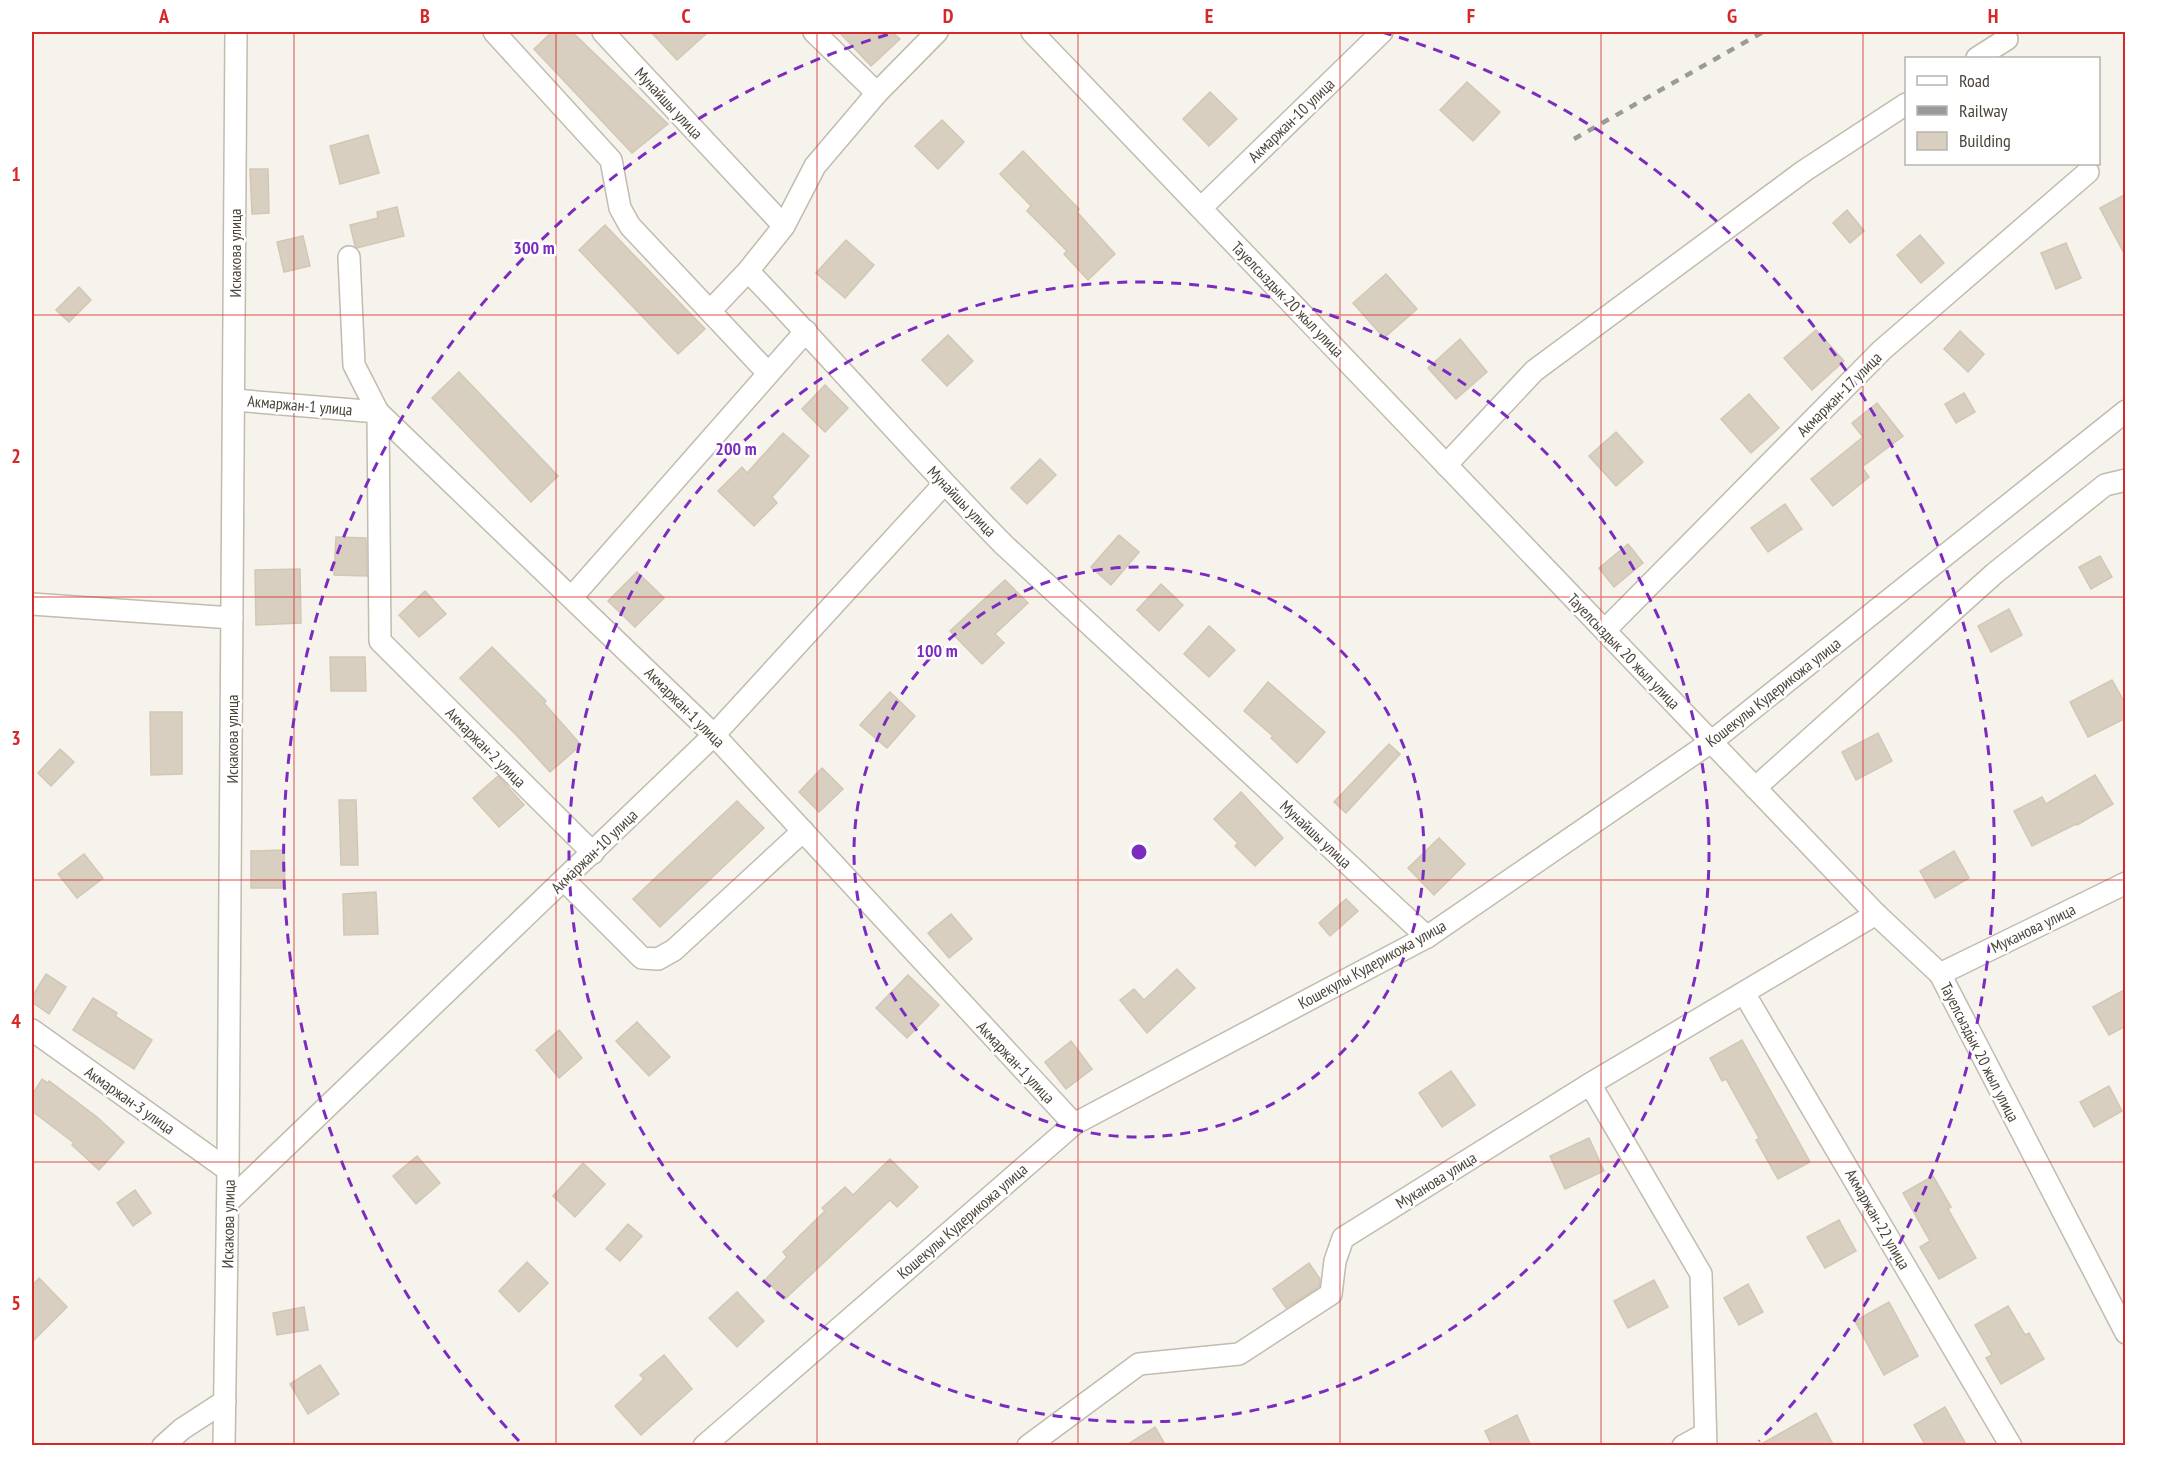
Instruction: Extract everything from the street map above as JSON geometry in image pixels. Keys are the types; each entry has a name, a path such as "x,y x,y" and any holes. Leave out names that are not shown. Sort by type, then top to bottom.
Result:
{"street":[{"name":"Искакова улица","path":"224,1446 228,1202 236,32"},
{"path":"494,32 611,160 620,208 630,226 768,373"},
{"name":"Мунайшы улица","path":"603,32 784,226"},
{"path":"814,32 877,93"},
{"path":"710,311 748,271 784,226 815,166 877,93 938,32"},
{"name":"Тауелсыздык 20 жыл улица","path":"1032,32 1876,914 1940,974 2126,1333"},
{"name":"Акмаржан-10 улица","path":"1201,208 1382,32"},
{"path":"1979,57 2007,39"},
{"path":"1446,465 1534,371 1804,171 1905,106"},
{"name":"Акмаржан-17 улица","path":"1605,630 1882,350 2088,172"},
{"path":"349,257 354,365 378,412"},
{"name":"Мунайшы улица","path":"748,271 806,331 944,484 1004,545 1426,937"},
{"path":"572,597 806,331"},
{"name":"Акмаржан-1 улица","path":"234,400 378,412 714,735 1074,1124"},
{"name":"Кошекулы Кудерикожа улица","path":"704,1446 1074,1124 1426,937 1711,742 2126,411"},
{"name":"Акмаржан-2 улица","path":"378,412 380,641 593,853"},
{"path":"1755,788 1995,573 2105,485 2126,480"},
{"name":"Акмаржан-10 улица","path":"228,1202 714,735 944,484"},
{"path":"32,604 232,618"},
{"path":"564,880 642,957 658,959 674,950 804,831"},
{"name":"Муканова улица","path":"1940,974 2126,883"},
{"name":"Муканова улица","path":"1028,1446 1139,1364 1239,1354 1331,1294 1335,1261 1343,1238 1590,1084 1876,914"},
{"name":"Акмаржан-22 улица","path":"1744,993 2011,1446"},
{"name":"Акмаржан-3 улица","path":"32,1030 228,1170"},
{"path":"1590,1084 1701,1274 1706,1440 1683,1446"},
{"path":"163,1446 182,1429 225,1401"}],"building":[{"path":"552,32 572,32 668,124 632,153 534,49"},
{"path":"651,32 708,32 677,60"},
{"path":"839,32 892,32 900,39 871,66"},
{"path":"1467,82 1500,112 1473,141 1440,110"},
{"path":"1210,92 1237,119 1209,146 1183,119"},
{"path":"942,120 964,142 938,169 915,146"},
{"path":"368,135 379,173 340,184 330,146"},
{"path":"1023,151 1079,209 1077,212 1115,254 1088,280 1064,254 1067,251 1027,211 1031,206 1000,174"},
{"path":"250,169 268,169 269,213 252,214"},
{"path":"2126,194 2126,257 2100,208"},
{"path":"397,207 404,236 357,248 355,246 350,225 378,218 377,212"},
{"path":"1847,210 1864,231 1850,243 1833,223"},
{"path":"605,225 705,329 678,354 579,250"},
{"path":"1920,235 1944,263 1921,283 1897,255"},
{"path":"303,236 310,266 284,272 277,242"},
{"path":"846,240 874,265 845,298 816,273"},
{"path":"2066,243 2081,278 2056,289 2041,253"},
{"path":"1386,274 1417,309 1384,338 1353,303"},
{"path":"79,287 91,300 69,322 56,310"},
{"path":"1816,330 1844,361 1812,390 1784,358"},
{"path":"1960,331 1984,354 1968,372 1944,349"},
{"path":"948,335 973,361 947,386 922,360"},
{"path":"1460,339 1487,372 1456,399 1428,368"},
{"path":"459,372 558,476 531,502 432,398"},
{"path":"825,385 848,408 825,432 802,409"},
{"path":"1964,393 1975,412 1956,423 1945,404"},
{"path":"1749,394 1779,428 1751,453 1721,419"},
{"path":"1877,403 1903,436 1862,467 1869,477 1833,506 1811,479 1863,437 1852,423"},
{"path":"1616,432 1643,462 1616,486 1589,456"},
{"path":"783,433 809,456 772,497 777,503 754,526 718,491 742,467 747,473"},
{"path":"1040,459 1056,475 1027,504 1011,488"},
{"path":"1785,504 1802,529 1768,552 1751,528"},
{"path":"1119,535 1139,552 1111,585 1091,567"},
{"path":"336,537 366,538 367,576 334,575"},
{"path":"1628,544 1643,563 1614,587 1599,568"},
{"path":"2100,556 2112,577 2091,589 2079,567"},
{"path":"300,569 301,623 256,625 255,570"},
{"path":"637,572 664,598 635,627 608,601"},
{"path":"1005,580 1028,603 995,634 1004,643 982,664 950,631"},
{"path":"1161,584 1183,605 1159,631 1137,610"},
{"path":"425,591 446,614 419,637 399,615"},
{"path":"2009,609 2022,635 1991,652 1978,626"},
{"path":"1209,626 1235,650 1209,677 1184,654"},
{"path":"492,647 546,701 544,703 581,745 550,772 460,678"},
{"path":"330,657 365,657 366,691 331,691"},
{"path":"2112,680 2126,705 2126,718 2088,737 2070,702"},
{"path":"1268,682 1325,732 1297,763 1271,738 1273,736 1244,711"},
{"path":"890,692 915,716 887,748 860,725"},
{"path":"150,712 182,712 182,774 151,775"},
{"path":"1878,733 1892,761 1856,780 1842,752"},
{"path":"1389,744 1400,754 1346,813 1334,802"},
{"path":"60,749 74,762 51,786 38,773"},
{"path":"822,768 843,789 819,812 799,792"},
{"path":"2095,775 2113,804 2077,825 2032,846 2014,811 2042,797 2046,804"},
{"path":"498,776 524,805 499,827 473,798"},
{"path":"1241,792 1283,838 1255,866 1235,846 1238,843 1214,819"},
{"path":"339,800 356,800 358,865 341,865"},
{"path":"737,801 764,828 660,927 633,899"},
{"path":"1439,838 1465,864 1434,895 1408,868"},
{"path":"284,850 285,888 251,888 251,851"},
{"path":"1954,851 1969,878 1935,898 1920,871"},
{"path":"84,854 103,878 77,898 58,874"},
{"path":"376,892 378,934 344,935 343,894"},
{"path":"1346,899 1358,911 1330,936 1319,923"},
{"path":"951,914 972,939 949,958 928,933"},
{"path":"1177,969 1195,988 1147,1033 1120,1000 1134,989 1144,1000"},
{"path":"46,974 66,987 49,1014 32,1002 32,997"},
{"path":"908,975 939,1005 907,1038 876,1008"},
{"path":"2126,989 2126,1026 2109,1035 2093,1007"},
{"path":"93,998 117,1013 115,1016 152,1040 134,1069 73,1030"},
{"path":"637,1022 670,1057 649,1076 616,1041"},
{"path":"559,1030 582,1058 559,1078 536,1050"},
{"path":"1742,1040 1810,1162 1778,1179 1756,1140 1759,1138 1726,1079 1722,1081 1710,1058"},
{"path":"1071,1041 1092,1069 1066,1089 1045,1062"},
{"path":"1451,1071 1475,1105 1442,1127 1419,1093"},
{"path":"42,1079 48,1083 49,1081 97,1117 124,1142 99,1170 72,1145 74,1143 32,1111 32,1095"},
{"path":"2109,1086 2122,1111 2094,1127 2080,1102"},
{"path":"1589,1138 1604,1171 1565,1189 1550,1156"},
{"path":"417,1156 440,1183 416,1204 393,1176"},
{"path":"890,1159 918,1187 897,1207 890,1200 785,1299 765,1280 787,1257 783,1252 825,1211 822,1208 845,1187 853,1195"},
{"path":"583,1163 605,1184 575,1217 553,1196"},
{"path":"1933,1176 1951,1207 1948,1209 1976,1258 1939,1279 1920,1247 1930,1241 1903,1193"},
{"path":"135,1190 151,1213 133,1226 117,1203"},
{"path":"1839,1220 1856,1251 1825,1268 1807,1237"},
{"path":"628,1224 642,1236 620,1261 606,1249"},
{"path":"527,1262 548,1283 519,1312 499,1291"},
{"path":"1309,1263 1320,1279 1319,1287 1286,1308 1273,1289"},
{"path":"39,1278 67,1307 32,1342 32,1286"},
{"path":"1654,1280 1668,1307 1628,1328 1614,1301"},
{"path":"1748,1284 1763,1312 1739,1325 1724,1298"},
{"path":"737,1292 764,1321 737,1347 709,1318"},
{"path":"1889,1302 1918,1356 1884,1375 1855,1321"},
{"path":"2008,1306 2025,1335 2029,1333 2044,1359 2001,1384 1986,1358 1992,1355 1975,1325"},
{"path":"304,1307 308,1330 277,1335 273,1313"},
{"path":"664,1355 692,1389 641,1435 615,1406 644,1379 640,1375"},
{"path":"320,1365 339,1394 308,1414 290,1384"},
{"path":"1945,1407 1967,1446 1926,1446 1914,1425"},
{"path":"1816,1413 1834,1446 1758,1446"},
{"path":"1517,1415 1531,1446 1492,1446 1485,1431"},
{"path":"1155,1427 1166,1446 1125,1446"}],"railway":[{"path":"1574,139 1763,32"}]}
